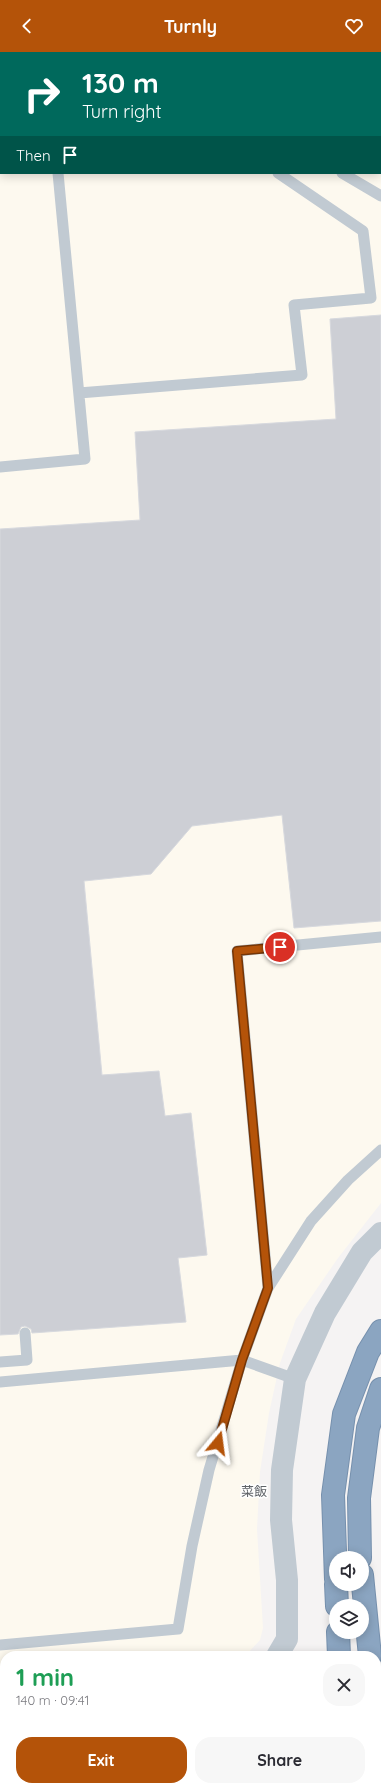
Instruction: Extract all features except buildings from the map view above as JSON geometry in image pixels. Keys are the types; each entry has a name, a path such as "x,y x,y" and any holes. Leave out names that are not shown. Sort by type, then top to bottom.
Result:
{"highway":[{"path":"335,1551 333,1495 344,1414 368,1352 381,1331"},
{"path":"360,1551 359,1498 368,1428 381,1389"},
{"path":"364,1591 370,1651"},
{"path":"338,1639 339,1651"}],"street":[{"path":"280,1651 287,1639 287,1580 281,1520 282,1477 296,1379 325,1313 362,1252 381,1233"}],"lane":[{"path":"0,467 85,459 58,174"},
{"path":"79,393 302,375 294,305 371,298 366,253 363,231 279,174"},
{"path":"344,174 381,196"},
{"path":"268,1288 237,951 381,937"},
{"path":"0,1645 178,1629 192,1546 208,1478 242,1360 268,1288 311,1221 348,1180 381,1150"},
{"path":"0,1362 27,1360 25,1333"},
{"path":"0,1382 242,1360 296,1379"}],"shaded area":[{"path":"0,174 381,174 381,1203 338,1258 296,1319 280,1363 269,1413 260,1472 257,1529 263,1628 260,1640 250,1651 0,1651"}],"district":[{"name":"菜飯","path":"254,1491"}],"route":[{"path":"218,1443 242,1360 268,1288 237,951 280,947"}]}
